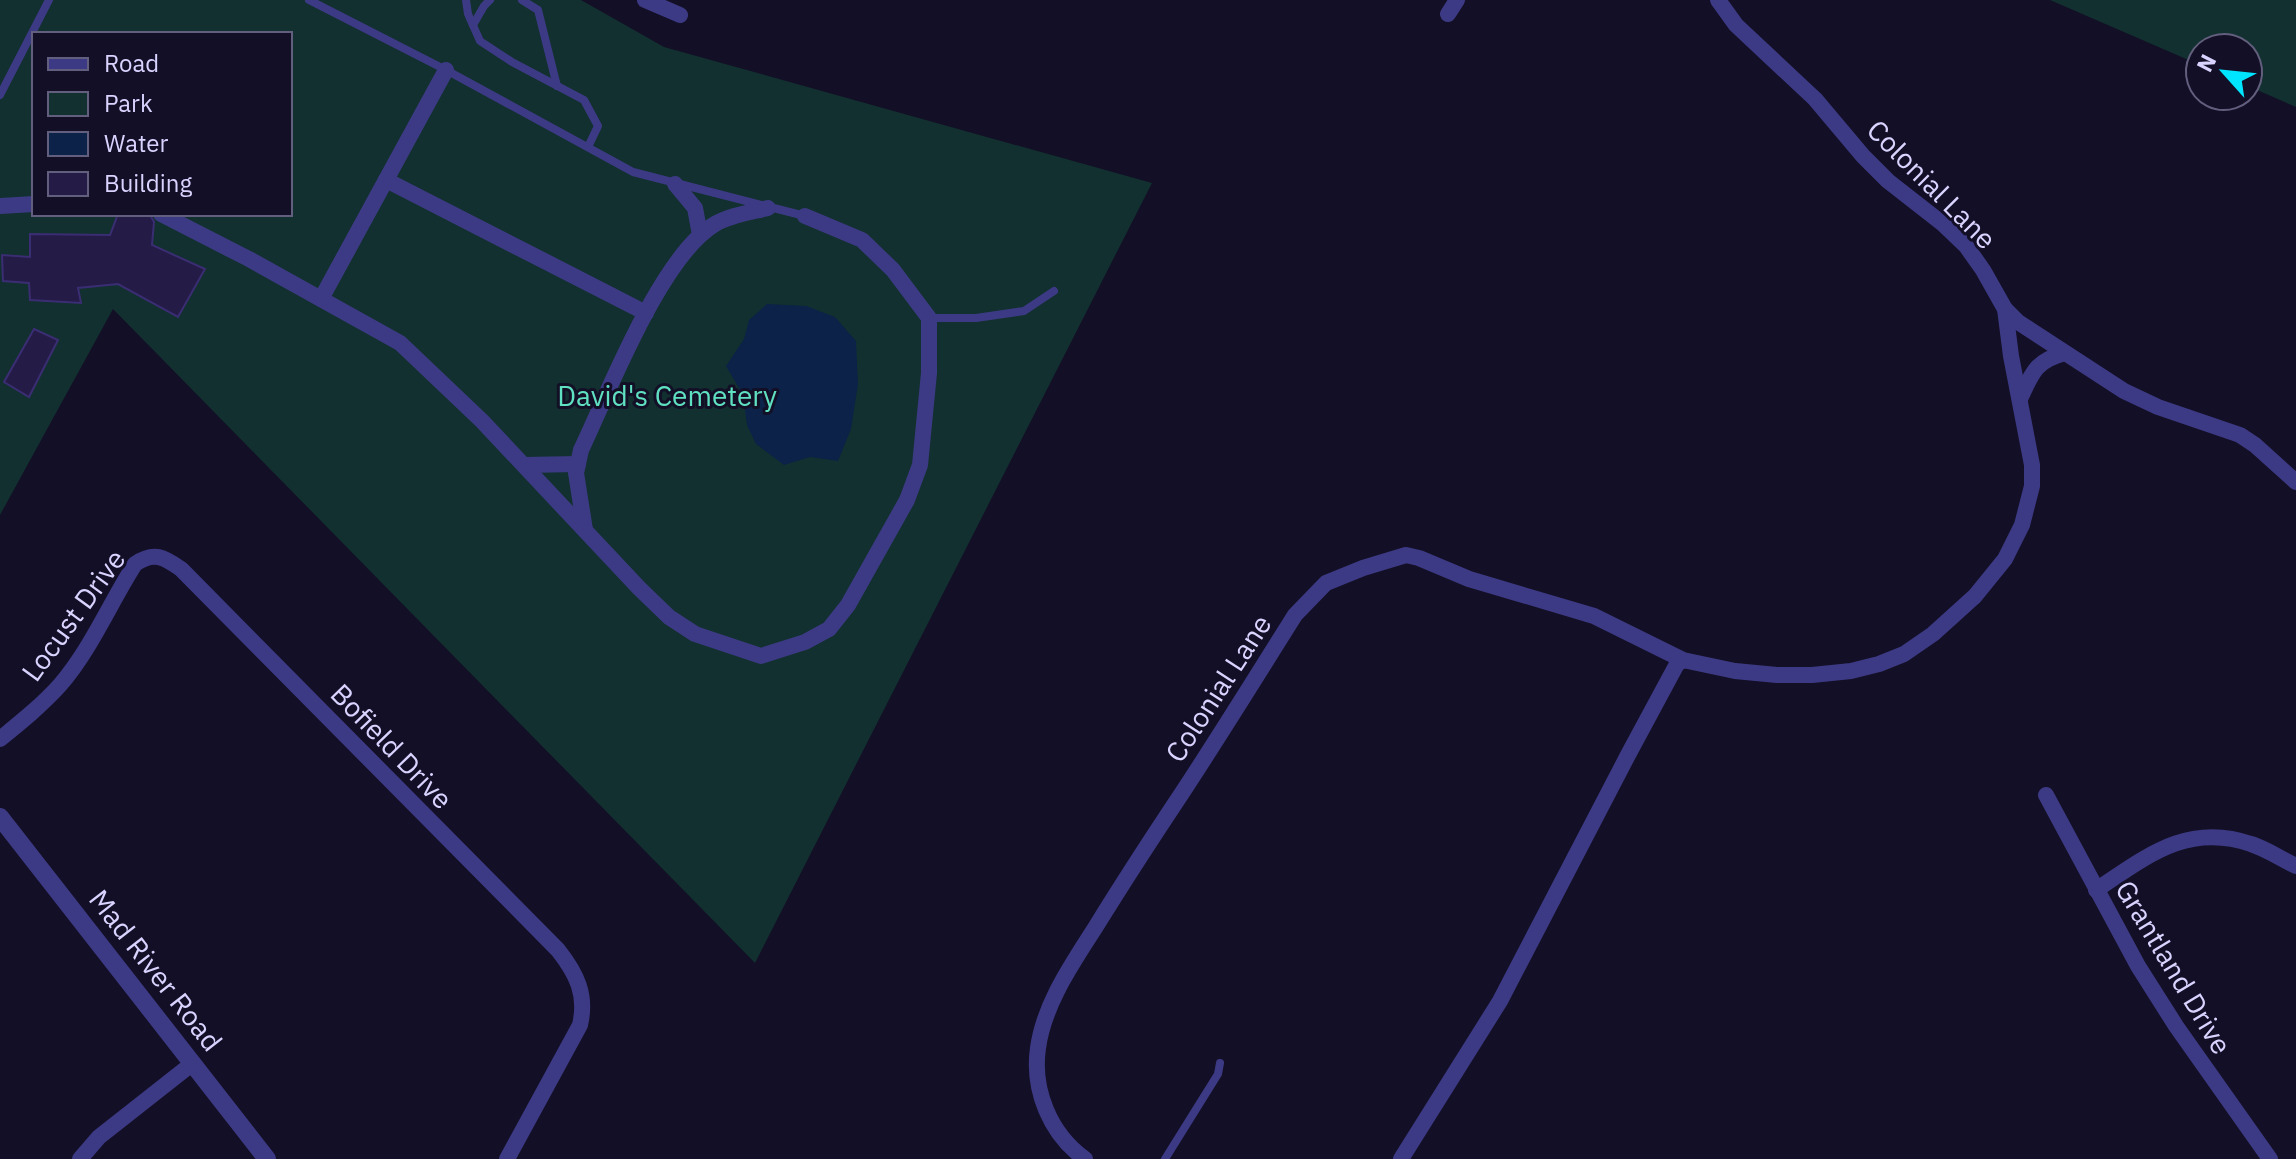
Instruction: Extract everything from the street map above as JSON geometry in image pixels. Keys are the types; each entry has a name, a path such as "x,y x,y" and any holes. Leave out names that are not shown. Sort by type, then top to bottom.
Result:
{"street":[{"path":"645,0 680,15"},
{"name":"Colonial Lane","path":"1085,1159 1062,1138 1047,1114 1040,1094 1038,1048 1052,1001 1136,862 1295,615 1326,583 1406,555 1469,579 1594,616 1683,660 1735,671 1812,675 1879,664 1904,654 1933,634 1995,573 2022,525 2028,509 2032,475 2005,309 1983,270 1966,246 1943,224 1888,181 1863,156 1815,99 1736,25 1718,0"},
{"path":"321,299 446,70"},
{"path":"386,180 646,313"},
{"path":"675,184 695,208 700,235"},
{"path":"0,206 32,204"},
{"path":"585,531 576,473 581,450 646,313 673,269 700,235 718,222 768,208"},
{"path":"165,216 400,343 482,421 669,617 695,634 761,656 805,642 829,629 848,605 907,500 920,465 929,373 929,318 893,270 862,240 805,216"},
{"path":"2005,309 2018,322 2124,391 2158,407 2240,435 2296,482"},
{"path":"2020,399 2040,363 2065,353"},
{"path":"524,465 578,464"},
{"name":"Locust Drive","path":"0,739 37,709 61,684 79,660 135,564 154,555"},
{"name":"Bofield Drive","path":"154,555 181,569 558,950 574,970 581,987 583,1011 580,1025 507,1159"},
{"path":"1401,1159 1507,989 1634,743 1677,664 1683,660"},
{"name":"Grantland Drive","path":"2046,795 2138,966 2176,1026 2270,1159"},
{"name":"Mad River Road","path":"0,817 267,1159"},
{"path":"2096,890 2169,844 2191,837 2228,837 2255,845 2296,866"},
{"path":"80,1159 99,1137 193,1063"}],"lane":[{"path":"32,32 49,0"},
{"path":"309,0 446,70 633,172 805,216"},
{"path":"466,0 468,14 480,41 512,62 584,100 598,126 588,147"},
{"path":"473,25 490,0"},
{"path":"522,0 538,10 557,86"},
{"path":"0,95 32,33"},
{"path":"929,318 976,318 1024,311 1054,291"},
{"path":"1165,1159 1218,1074 1220,1063"}],"green space":[{"name":"David's Cemetery","path":"0,0 581,0 664,47 1152,183 755,963 113,309 0,515"},
{"path":"2050,0 2296,0 2296,107 2264,93 2264,32 2184,32 2184,58"}],"water":[{"path":"767,304 806,306 835,317 856,341 858,384 851,429 838,461 810,457 784,465 756,444 747,425 743,395 726,366 744,339 749,320"}],"building":[{"path":"117,216 151,216 154,222 152,245 205,269 178,317 118,284 78,288 81,303 30,300 29,283 3,281 2,255 30,257 30,234 110,235"},
{"path":"34,329 58,340 29,397 4,382"}]}
